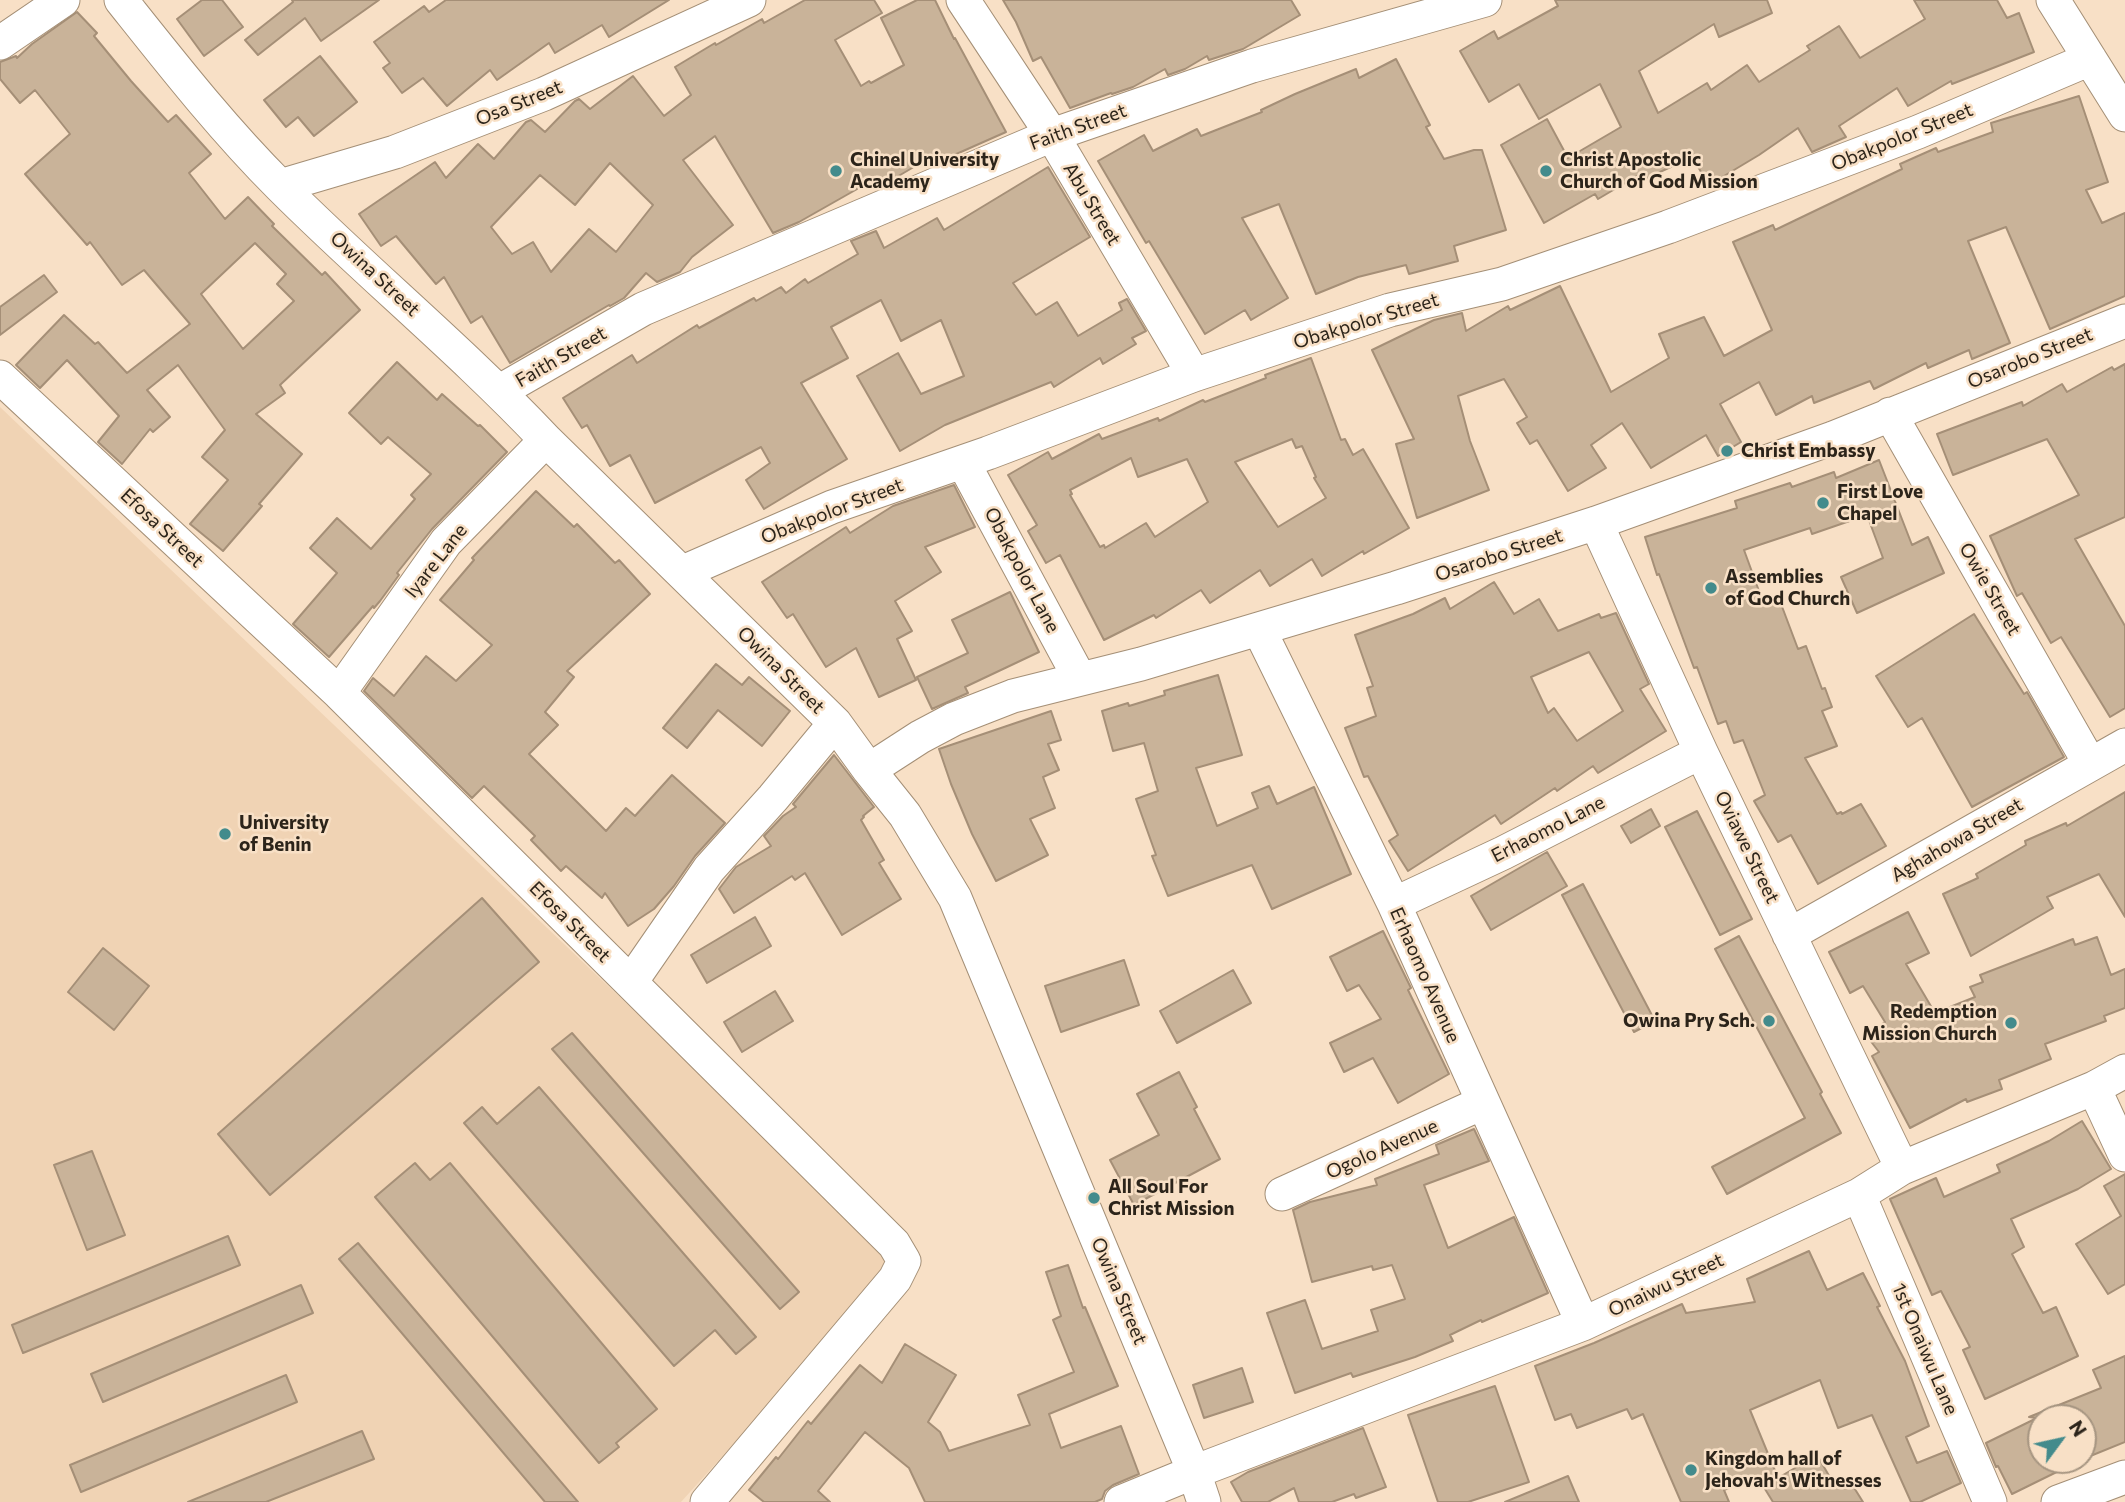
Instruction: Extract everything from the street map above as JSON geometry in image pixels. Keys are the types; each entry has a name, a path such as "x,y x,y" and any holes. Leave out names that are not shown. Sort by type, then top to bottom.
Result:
{"street":[{"path":"0,43 63,0"},
{"name":"Owina Street","path":"121,0 212,113 280,186 500,391 546,440 835,723 905,815 954,898 1199,1487"},
{"name":"Osa Street","path":"280,186 395,152 544,94 750,0"},
{"name":"Abu Street","path":"963,0 1052,135 1194,376"},
{"name":"Faith Street","path":"500,391 643,309 1052,135 1252,66 1485,0"},
{"path":"2053,0 2125,116"},
{"name":"Obakpolor Street","path":"683,572 832,507 963,462 1194,376 1390,310 1502,284 1668,227 1918,132 2090,59"},
{"name":"Osarobo Street","path":"869,770 954,719 1013,696 1141,664 1259,629 1596,523 1833,438 2125,321"},
{"name":"Efosa Street","path":"0,377 339,693 894,1244 904,1261 895,1279 707,1502"},
{"name":"Owie Street","path":"1890,414 2090,764"},
{"name":"Iyare Lane","path":"339,693 446,542 546,440"},
{"name":"Obakpolor Lane","path":"963,462 1080,679"},
{"name":"Oviawe Street","path":"1596,523 1701,752 1902,1168"},
{"name":"Erhaomo Avenue","path":"1259,629 1394,904 1583,1324"},
{"path":"631,982 709,869 835,723"},
{"name":"Aghahowa Street","path":"1789,935 2125,745"},
{"name":"Erhaomo Lane","path":"1394,904 1503,853 1701,752"},
{"name":"Onaiwu Street","path":"1121,1502 1199,1487 1583,1324 1859,1195 1902,1168 2094,1088 2125,1071"},
{"path":"2094,1088 2125,1155"},
{"name":"Ogolo Avenue","path":"1282,1194 1482,1103"},
{"name":"1st Onaiwu Lane","path":"1859,1195 1990,1502"},
{"path":"2058,1502 2125,1477"}],"shaded area":[{"name":"University of Benin","path":"0,407 898,1262 681,1502 0,1502"}],"building":[{"path":"202,0 222,0 243,27 204,56 177,19"},
{"path":"292,0 379,0 321,41 305,18 258,55 245,40 293,2"},
{"path":"446,0 669,0 609,37 602,25 555,53 549,43 497,80 490,70 447,106 423,78 402,93 383,68 390,63 374,42 424,6 429,12"},
{"path":"805,0 874,0 882,13 835,40 861,86 904,65 881,18 917,0 935,0 1006,132 927,167 924,161 878,188 873,180 799,222 773,233 715,136 683,160 733,225 692,257 680,272 657,282 646,273 624,298 510,363 482,316 471,323 444,277 436,284 396,236 381,246 359,214 435,162 446,178 478,144 494,159 526,122 531,120 545,132 575,101 579,99 590,109 633,76 664,116 691,95 675,67 762,19 764,23","holes":["610,163 653,205 616,252 589,229 551,272 533,242 512,254 491,227 540,175 575,205"]},
{"path":"1003,0 1291,0 1300,15 1243,49 1209,60 1207,56 1168,75 1165,69 1133,87 1070,108 1041,57 1033,61"},
{"path":"1555,0 1767,0 1772,13 1719,37 1714,24 1639,71 1658,113 1707,83 1711,90 1747,65 1759,82 1810,50 1807,46 1839,26 1860,58 1925,19 1914,0 1997,0 2007,18 2019,13 2034,52 1952,84 1951,81 1908,106 1897,88 1839,126 1846,137 1812,152 1798,128 1709,185 1692,157 1645,179 1642,173 1598,199 1595,194 1544,223 1501,145 1547,119 1568,158 1621,127 1600,84 1539,119 1519,84 1489,102 1460,51 1494,31 1498,39 1558,6"},
{"path":"77,12 97,33 94,36 131,81 168,122 176,115 211,154 189,173 225,219 248,197 274,224 272,226 322,275 325,272 360,310 280,385 285,393 256,414 302,454 223,551 190,524 228,480 202,457 225,430 178,365 147,390 170,417 153,432 150,429 122,464 98,442 119,416 67,360 40,388 16,365 64,315 95,344 98,342 127,373 190,324 144,270 122,285 90,242 87,245 25,174 70,134 35,90 20,103 0,79 0,62 16,56 17,58","holes":["255,243 286,274 277,284 294,301 243,349 201,294"]},
{"path":"320,56 357,102 314,136 298,117 286,127 264,100"},
{"path":"1396,59 1430,125 1426,127 1444,159 1482,150 1506,230 1454,246 1458,261 1409,274 1406,265 1358,277 1316,294 1279,204 1242,218 1288,298 1251,320 1245,310 1205,334 1149,241 1146,243 1098,161 1144,135 1153,151 1197,129 1201,136 1262,112 1261,110 1295,94 1356,69 1359,78"},
{"path":"2079,96 2108,182 2086,190 2102,223 2125,213 2125,296 2050,329 2006,227 1968,241 2010,343 1972,359 1969,350 1928,368 1926,363 1874,389 1870,381 1814,403 1812,396 1776,415 1759,382 1720,404 1741,442 1718,456 1706,435 1651,468 1622,423 1591,445 1606,468 1568,491 1537,440 1530,444 1517,423 1527,417 1504,379 1458,396 1470,441 1489,490 1417,518 1396,444 1414,439 1372,350 1434,320 1462,313 1466,331 1508,306 1510,310 1560,286 1611,392 1669,358 1659,334 1704,317 1724,356 1772,330 1733,242 1773,225 1775,230 1902,169 1900,164 1936,148 1938,152 1993,132 1991,123"},
{"path":"1048,167 1090,237 1013,283 1036,315 1057,302 1078,336 1122,310 1119,303 1127,299 1146,331 1132,338 1136,344 1103,364 1100,358 1054,387 1051,382 945,425 900,451 857,376 898,353 921,394 964,376 941,320 901,341 881,300 831,327 848,358 801,383 847,459 764,509 746,480 770,463 761,447 655,503 630,455 610,466 587,425 582,428 563,398 632,355 637,363 697,325 699,328 754,298 756,301 781,287 786,293 805,279 808,283 858,254 851,241 876,231 884,248 937,218 944,230"},
{"path":"44,275 57,292 0,335 0,307"},
{"path":"1311,358 1341,440 1345,439 1353,455 1363,449 1409,528 1322,576 1312,559 1270,586 1260,570 1210,603 1201,590 1156,618 1154,615 1104,640 1060,555 1046,563 1028,531 1037,525 1008,475 1048,452 1052,459 1099,434 1102,439 1158,418 1159,421 1203,400 1205,402 1266,378 1265,375","holes":["1292,439 1296,448 1302,446 1316,477 1314,478 1326,498 1278,527 1235,462","1131,458 1138,477 1187,459 1208,502 1155,537 1146,523 1105,548 1104,545 1100,547 1070,495 1070,490"]},
{"path":"397,362 437,400 442,394 480,425 507,452 432,529 397,573 399,575 380,601 329,657 293,624 337,573 310,548 337,518 371,549 415,499 411,495 431,474 388,437 381,444 349,413"},
{"path":"2125,364 2125,517 2075,539 2125,626 2125,708 2110,717 2061,637 2051,643 2022,593 2017,596 1990,536 2079,495 2047,439 1953,475 1937,434 2022,402 2023,406 2062,384 2067,392 2112,367 2114,370"},
{"path":"1879,460 1912,545 1928,537 1944,573 1857,613 1841,577 1883,558 1867,515 1812,534 1810,528 1744,550 1763,602 1778,596 1798,649 1806,646 1822,689 1825,688 1832,707 1822,711 1837,746 1805,758 1837,814 1861,804 1886,846 1818,884 1791,835 1778,842 1754,801 1765,795 1743,740 1734,743 1726,721 1718,724 1659,574 1657,575 1645,537 1737,508 1735,501 1790,483 1792,487 1834,472 1836,478"},
{"path":"954,485 975,527 925,547 941,572 895,601 912,631 897,639 916,680 879,697 856,648 826,667 793,614 787,618 762,582 846,527 850,533 893,506"},
{"path":"536,491 574,527 577,524 615,563 619,560 650,594 567,671 574,677 545,712 558,725 529,754 606,831 626,808 635,816 672,775 725,823 695,856 654,909 628,926 605,893 602,898 566,866 561,871 531,840 535,836 484,786 472,798 364,691 373,678 394,696 426,656 456,681 492,645 440,600 474,560 472,558"},
{"path":"1494,582 1514,614 1539,599 1558,631 1599,614 1601,618 1616,613 1649,684 1640,689 1666,731 1598,773 1593,766 1501,824 1495,815 1408,871 1389,841 1398,835 1368,776 1364,777 1345,728 1376,716 1367,688 1373,686 1355,635 1413,614 1445,598 1450,609","holes":["1589,652 1623,711 1577,741 1554,708 1548,713 1531,677"]},
{"path":"1010,592 1039,652 965,687 968,693 932,709 917,677 968,653 952,620"},
{"path":"1974,614 2024,694 2027,692 2064,757 1972,807 1922,718 1908,727 1876,676"},
{"path":"716,664 742,685 749,677 790,711 762,746 718,710 687,748 663,728"},
{"path":"1218,675 1242,755 1196,768 1217,826 1258,808 1252,793 1269,786 1277,804 1314,787 1351,874 1272,909 1252,865 1168,896 1152,856 1156,855 1136,799 1158,791 1144,743 1113,751 1102,711 1165,695 1164,691"},
{"path":"1051,711 1061,740 1048,744 1059,770 1043,777 1055,808 1030,819 1048,855 996,881 972,834 939,749"},
{"path":"834,755 874,807 861,820 884,860 879,863 901,899 842,935 805,873 795,880 792,876 734,913 719,889 736,867 771,846 764,836 796,807 793,804"},
{"path":"2125,792 2125,917 2099,874 2047,897 2053,908 1971,956 1943,894 1978,878 1976,874 2026,845 2025,841 2066,823 2067,826"},
{"path":"1651,809 1660,826 1631,843 1621,826"},
{"path":"1697,811 1752,919 1720,935 1665,827"},
{"path":"1547,852 1567,886 1491,930 1471,896"},
{"name":"Owina Pry Sch.","path":"1583,884 1655,1021 1634,1032 1562,895"},
{"path":"482,898 539,962 270,1195 218,1134"},
{"path":"1908,912 1929,953 1906,964 1935,1013 1975,997 1970,987 1983,982 1980,975 2073,939 2075,945 2097,937 2111,975 2125,969 2125,1008 2104,1016 2106,1021 2045,1044 2051,1059 1999,1080 2002,1089 1967,1102 1966,1099 1910,1128 1872,1056 1879,1052 1866,1035 1885,1022 1863,986 1850,993 1829,952"},
{"path":"755,917 771,946 707,983 691,955"},
{"path":"1383,931 1449,1074 1398,1103 1373,1058 1344,1072 1330,1043 1381,1019 1359,985 1347,991 1330,957"},
{"path":"1739,936 1841,1133 1727,1194 1712,1167 1805,1118 1715,949"},
{"path":"103,948 149,986 114,1030 68,992"},
{"path":"1124,960 1139,1005 1061,1032 1045,986"},
{"path":"1233,970 1251,1003 1177,1043 1160,1011"},
{"path":"775,991 793,1021 742,1052 724,1022"},
{"path":"572,1033 799,1292 780,1309 552,1049"},
{"path":"1179,1072 1197,1107 1194,1109 1220,1159 1134,1205 1110,1160 1159,1135 1137,1094"},
{"path":"539,1087 756,1337 736,1354 715,1330 674,1366 464,1123 482,1107 497,1124"},
{"path":"2082,1121 2111,1169 2078,1189 2011,1219 2024,1247 2012,1254 2043,1313 2056,1307 2078,1356 1985,1399 1963,1350 1970,1347 1941,1291 1932,1295 1890,1199 1936,1178 1944,1197 2000,1172 1997,1165 2049,1141"},
{"path":"1474,1129 1489,1161 1424,1185 1448,1248 1514,1217 1548,1293 1482,1322 1481,1320 1450,1335 1453,1341 1415,1357 1353,1377 1351,1373 1295,1393 1267,1313 1305,1300 1322,1349 1378,1331 1371,1310 1405,1299 1392,1265 1373,1270 1372,1266 1312,1282 1293,1210 1310,1202 1377,1185 1375,1179 1439,1154 1436,1145"},
{"path":"92,1151 125,1235 87,1250 54,1165"},
{"path":"415,1163 430,1180 450,1163 657,1409 616,1443 619,1447 599,1463 375,1197"},
{"path":"2125,1174 2125,1284 2108,1294 2076,1244 2121,1216 2104,1186"},
{"path":"228,1236 240,1265 23,1353 12,1325"},
{"path":"358,1243 578,1502 545,1502 339,1259"},
{"path":"1809,1251 1827,1290 1863,1273 1905,1361 1929,1426 1906,1437 1917,1463 1947,1451 1961,1483 1920,1502 1911,1502 1872,1415 1838,1428 1820,1380 1750,1410 1778,1478 1817,1455 1835,1486 1848,1478 1863,1502 1773,1502 1757,1476 1724,1490 1729,1502 1681,1502 1643,1414 1632,1419 1627,1409 1577,1428 1571,1414 1555,1420 1535,1366 1682,1304 1686,1313 1755,1302 1747,1279"},
{"path":"1068,1265 1083,1308 1085,1307 1118,1386 1049,1414 1061,1448 1121,1426 1139,1474 1113,1485 1105,1491 1102,1499 1095,1502 925,1502 909,1468 865,1432 818,1491 830,1502 764,1502 749,1490 808,1421 811,1424 860,1365 882,1383 905,1344 956,1375 928,1422 940,1432 949,1451 1030,1425 1018,1395 1074,1372 1053,1320 1061,1316 1046,1272"},
{"path":"301,1285 313,1313 103,1402 91,1374"},
{"path":"2125,1356 2125,1442 2097,1453 2097,1404 2061,1404 2101,1388 2093,1370"},
{"path":"1242,1368 1253,1402 1204,1418 1193,1385"},
{"path":"286,1375 297,1402 81,1492 70,1465"},
{"path":"1495,1386 1529,1482 1468,1502 1438,1502 1408,1415"},
{"path":"2027,1423 2027,1474 2053,1474 2012,1494 1986,1443"},
{"path":"1363,1428 1386,1487 1356,1498 1354,1494 1332,1502 1299,1502 1294,1488 1268,1502 1242,1502 1231,1482 1248,1472"},
{"path":"362,1431 374,1459 266,1502 188,1502"},
{"path":"1568,1476 1579,1502 1505,1502"}],"place":[{"name":"Chinel University Academy","path":"836,171"},
{"name":"Christ Apostolic Church of God Mission","path":"1546,171"},
{"name":"Christ Embassy","path":"1727,451"},
{"name":"First Love Chapel","path":"1823,503"},
{"name":"Assemblies of God Church","path":"1711,588"},
{"name":"University of Benin","path":"225,834"},
{"name":"Owina Pry Sch.","path":"1769,1021"},
{"name":"Redemption Mission Church","path":"2011,1023"},
{"name":"All Soul For Christ Mission","path":"1094,1198"},
{"name":"Kingdom hall of Jehovah's Witnesses","path":"1691,1470"}]}
